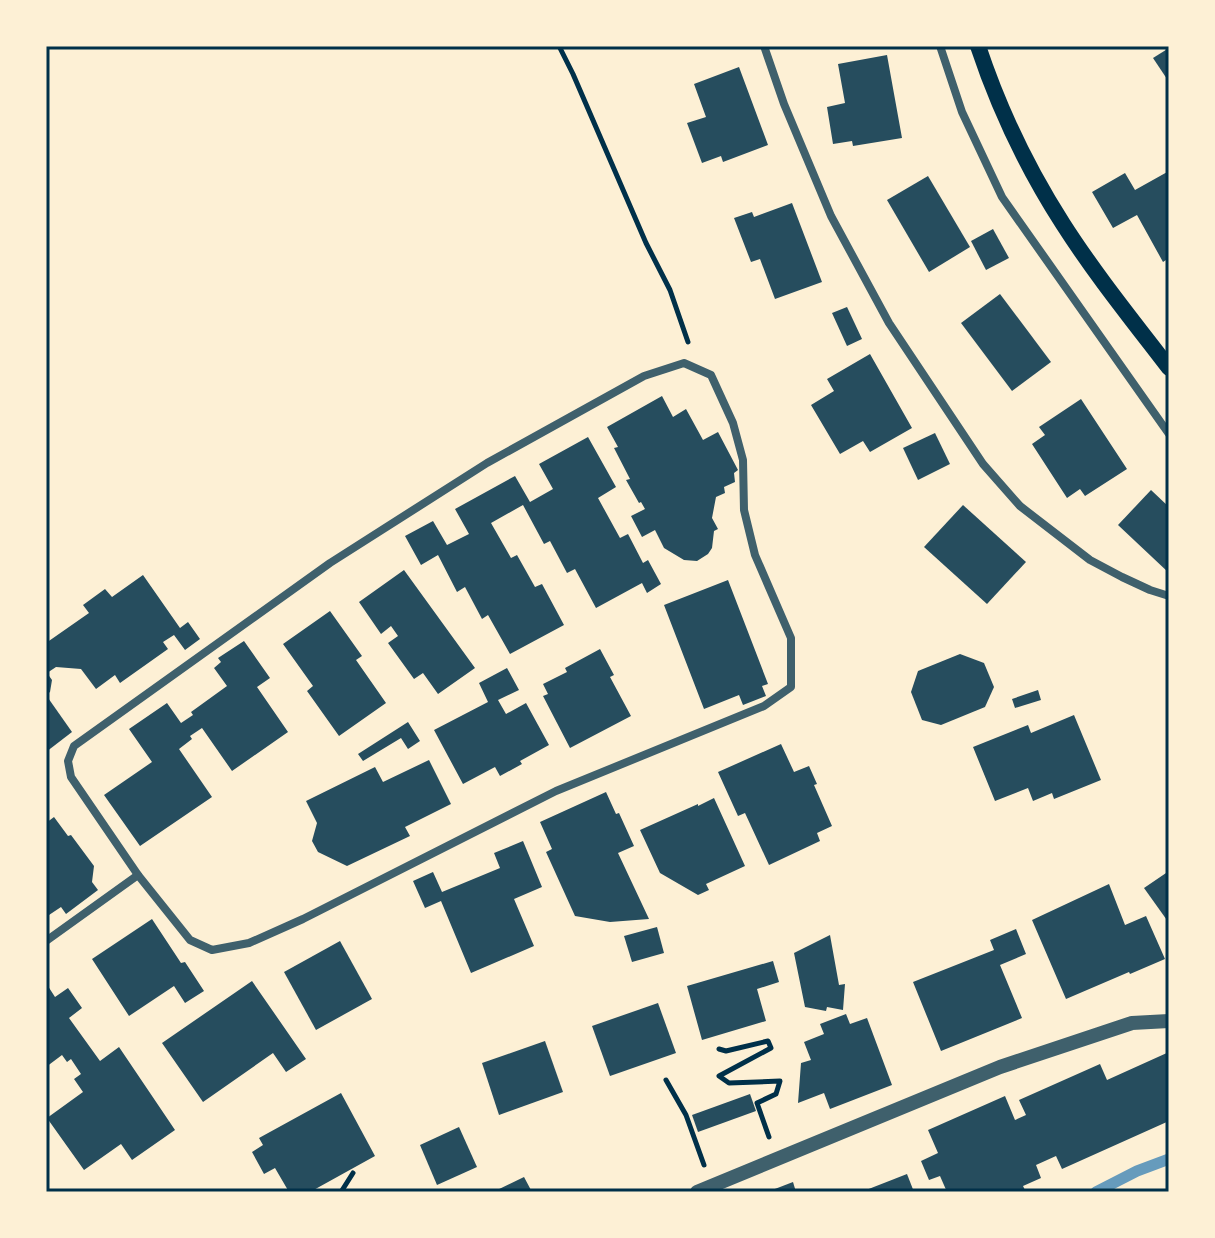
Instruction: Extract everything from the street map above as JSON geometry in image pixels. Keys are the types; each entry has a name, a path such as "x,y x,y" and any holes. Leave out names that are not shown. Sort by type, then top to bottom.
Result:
{"main road":[{"path":"978,46 1006,120 1042,190 1063,225 1169,368"}],"street":[{"path":"764,46 784,104 831,216 889,323 983,464 1020,506 1090,560 1150,590 1169,596"},
{"path":"940,46 962,112 1002,197 1169,434"},
{"path":"684,363 711,375 733,423 743,460 744,510 755,555 791,638 791,687 764,706 556,791 249,943 212,950 190,940 138,875 71,777 68,761 74,746 330,563 487,463 644,376 684,363"},
{"path":"46,941 138,875"},
{"path":"704,1189 1000,1067 1132,1023 1169,1021"}],"path":[{"path":"559,46 670,290 697,369"},
{"path":"719,1049 726,1051 768,1041 771,1048 719,1076 729,1083 780,1081 776,1094 757,1103 777,1160"},
{"path":"666,1080 686,1115 704,1189"},
{"path":"341,1192 353,1173"}],"building":[{"path":"1169,48 1169,82 1153,58"},
{"path":"887,55 902,138 853,146 852,141 833,144 827,107 845,103 838,64"},
{"path":"739,67 768,145 723,162 721,156 702,163 687,123 706,117 694,84"},
{"path":"1169,171 1169,258 1163,262 1137,215 1113,228 1092,192 1125,173 1135,190"},
{"path":"928,176 970,247 929,272 887,200"},
{"path":"792,203 822,282 775,299 760,259 751,262 734,218 752,212 754,217"},
{"path":"993,229 1009,258 986,270 971,241"},
{"path":"1000,294 1051,362 1012,391 961,323"},
{"path":"847,307 862,339 847,346 832,313"},
{"path":"870,354 912,428 870,452 863,441 840,454 811,405 834,391 827,379"},
{"path":"662,396 673,417 686,409 703,440 718,432 738,470 734,473 735,482 724,487 725,493 716,497 712,518 718,529 714,531 712,548 697,561 684,560 664,548 655,530 642,537 631,516 645,509 626,480 630,479 607,427"},
{"path":"1081,399 1127,469 1085,496 1080,489 1067,498 1032,444 1045,435 1039,427"},
{"path":"935,433 950,464 918,480 903,448"},
{"path":"588,437 616,487 598,498 620,538 628,534 643,563 648,560 661,584 647,593 642,583 596,608 575,569 567,573 550,541 544,544 523,505 491,523 511,558 517,555 535,587 542,584 564,625 510,654 488,615 482,619 465,587 457,592 438,555 421,565 405,536 433,521 447,545 469,534 455,509 515,476 530,502 553,489 539,464"},
{"path":"1151,490 1169,507 1169,573 1118,525"},
{"path":"963,505 1026,562 987,604 924,547"},
{"path":"404,570 475,668 438,694 423,673 414,679 388,643 398,636 391,626 381,634 359,602"},
{"path":"143,575 180,628 188,622 200,639 185,650 174,635 163,642 168,649 120,683 115,675 96,689 81,669 56,667 47,673 52,680 50,692 46,695 46,643 89,613 83,605 105,589 112,597"},
{"path":"728,580 768,684 762,686 766,696 743,705 739,695 704,709 664,605"},
{"path":"330,611 362,656 356,660 386,703 339,736 307,691 313,686 283,644"},
{"path":"244,641 270,678 257,687 288,732 232,771 202,728 190,736 192,739 179,749 212,797 140,846 104,795 152,762 129,729 167,703 181,723 193,715 191,712 227,686 214,668 221,662 218,658"},
{"path":"600,649 614,675 610,677 631,716 570,748 543,696 548,694 543,684"},
{"path":"960,654 984,663 994,687 985,707 941,725 922,720 911,692 918,671"},
{"path":"507,668 519,690 498,700 506,714 526,703 549,745 500,776 495,767 463,784 434,730 488,702 479,683"},
{"path":"1038,690 1041,700 1015,708 1012,699"},
{"path":"46,695 72,732 46,752"},
{"path":"1074,715 1101,780 1054,799 1052,793 1033,801 1028,788 995,801 973,747 1028,725 1031,733"},
{"path":"408,722 420,741 408,749 401,738 363,761 358,754"},
{"path":"781,744 794,772 809,766 832,826 817,833 820,841 769,865 745,813 738,816 718,772"},
{"path":"429,760 451,804 405,827 410,836 347,866 318,852 312,841 317,823 306,801 375,767 383,782"},
{"path":"606,792 634,846 618,853 649,919 610,922 575,916 546,852 552,849 540,822"},
{"path":"714,798 745,866 706,884 709,890 698,895 660,873 640,830"},
{"path":"54,817 94,866 92,882 98,890 66,914 61,907 46,917 46,823"},
{"path":"523,841 542,887 514,899 534,946 471,973 441,901 425,908 413,881 433,872 442,892 500,868 494,853"},
{"path":"1169,871 1169,923 1144,888"},
{"path":"1109,884 1125,925 1146,916 1165,959 1066,999 1032,920"},
{"path":"152,919 204,991 185,1003 174,986 129,1016 92,959"},
{"path":"657,927 664,953 632,962 624,936"},
{"path":"1016,929 1026,954 1000,965 1022,1018 941,1051 913,982 994,950 990,940"},
{"path":"830,935 839,985 845,984 843,1010 805,1007 794,953"},
{"path":"340,941 372,999 316,1030 284,972"},
{"path":"773,961 779,982 757,989 766,1021 702,1040 687,986"},
{"path":"252,981 306,1059 286,1072 273,1053 203,1102 162,1043"},
{"path":"46,983 55,997 68,988 82,1008 69,1018 100,1061 119,1047 175,1130 132,1160 121,1144 84,1170 47,1118 83,1092 74,1079 81,1074 71,1059 67,1062 62,1055 46,1067"},
{"path":"658,1003 676,1053 610,1076 592,1026"},
{"path":"846,1014 850,1024 867,1018 892,1085 830,1109 824,1093 798,1103 801,1063 811,1060 804,1042 824,1034 820,1024"},
{"path":"545,1041 563,1092 499,1115 482,1063"},
{"path":"1169,1052 1169,1121 1062,1169 1056,1156 1036,1165 1041,1178 1023,1186 1026,1192 947,1192 940,1176 929,1180 921,1161 938,1153 928,1130 1005,1096 1015,1120 1026,1115 1019,1100 1100,1064 1107,1080"},
{"path":"341,1093 375,1156 310,1192 289,1192 275,1168 264,1174 252,1152 263,1145 259,1138"},
{"path":"750,1094 756,1111 698,1132 692,1115"},
{"path":"459,1127 477,1167 437,1185 420,1145"},
{"path":"907,1174 914,1192 861,1192"},
{"path":"524,1177 532,1192 493,1192"},
{"path":"793,1182 796,1192 767,1192"}],"waterway":[{"path":"1096,1192 1169,1159"}]}
